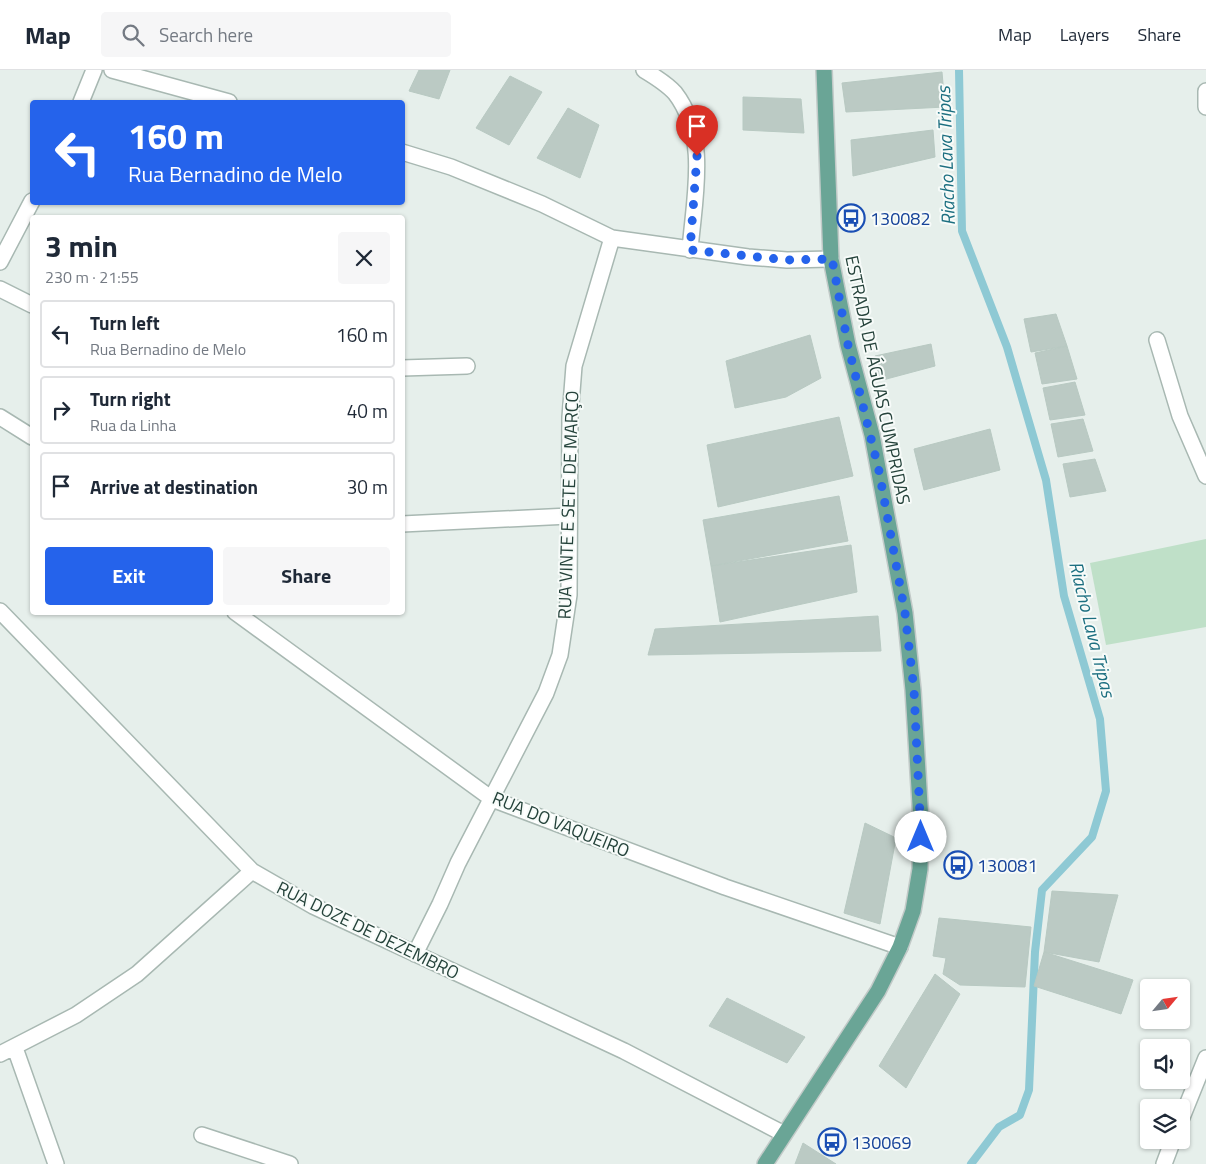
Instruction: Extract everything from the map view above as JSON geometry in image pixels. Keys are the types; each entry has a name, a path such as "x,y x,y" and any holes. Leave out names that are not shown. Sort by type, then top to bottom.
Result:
{"main road":[{"name":"ESTRADA DE ÁGUAS CUMPRIDAS","path":"765,1164 814,1092 878,991 900,947 913,911 920,868 922,821 914,690 905,613 872,435 848,345 832,259 824,70"}],"street":[{"path":"81,100 94,70"},
{"path":"112,70 222,100"},
{"path":"644,70 674,91 688,113 694,131 697,156 690,250"},
{"path":"1206,91 1206,107"},
{"path":"405,153 451,167 542,204 612,238 690,250 787,260 832,259"},
{"path":"0,262 30,205"},
{"name":"RUA VINTE E SETE DE MARÇO","path":"415,954 458,863 546,693 560,655 569,595 570,417 574,366 612,238"},
{"path":"0,289 30,304"},
{"path":"1157,340 1180,416 1206,476"},
{"path":"405,368 467,366"},
{"path":"0,417 30,436"},
{"path":"405,524 569,516"},
{"name":"RUA DOZE DE DEZEMBRO","path":"0,611 252,871 313,906 624,1052 784,1134"},
{"name":"RUA DO VAQUEIRO","path":"239,615 492,799 725,887 900,947"},
{"path":"0,1054 15,1048 76,1015 137,974 252,871"},
{"path":"15,1048 56,1164"},
{"path":"1189,1099 1206,1058"},
{"path":"202,1135 290,1164"},
{"path":"1164,1164 1170,1149"}],"green space":[{"path":"1206,539 1206,627 1106,645 1090,563"}],"building":[{"path":"419,70 450,70 439,99 409,91"},
{"path":"942,72 945,107 846,112 842,83"},
{"path":"510,76 542,92 509,145 476,128"},
{"path":"743,97 801,99 804,133 743,130"},
{"path":"568,108 599,125 580,178 537,158"},
{"path":"933,130 935,157 853,176 851,140"},
{"path":"1056,314 1067,346 1031,352 1024,319"},
{"path":"810,335 821,378 786,397 735,408 726,361"},
{"path":"931,344 935,366 879,381 875,356"},
{"path":"1067,346 1077,379 1042,384 1035,353"},
{"path":"1075,382 1085,415 1050,420 1043,388"},
{"path":"839,417 853,476 718,507 707,445"},
{"path":"1083,419 1093,451 1058,457 1051,424"},
{"path":"990,429 1000,470 924,490 914,449"},
{"path":"1095,459 1106,491 1070,497 1063,464"},
{"path":"839,496 848,541 711,566 703,520"},
{"path":"851,545 857,592 720,622 711,566"},
{"path":"878,616 881,651 648,655 655,629"},
{"path":"865,823 896,838 880,924 844,913"},
{"path":"1052,891 1118,895 1099,962 1044,952"},
{"path":"939,918 1031,927 1025,987 960,985 943,974 946,958 933,956"},
{"path":"1044,952 1133,980 1121,1014 1034,986"},
{"path":"935,974 960,994 906,1088 879,1066"},
{"path":"727,998 805,1037 787,1063 709,1026"},
{"path":"803,1143 836,1164 795,1164"}],"waterway":[{"name":"Riacho Lava Tripas","path":"959,70 962,231 1007,347 1046,480 1064,596 1100,719 1106,791 1092,837 1042,890 1035,952 1029,1090 1020,1115 999,1127 971,1164"}],"place":[{"name":"130082","path":"851,218"},
{"name":"130081","path":"958,865"},
{"name":"130069","path":"832,1142"}],"route":[{"path":"697,156 690,250 787,260 832,259 848,345 872,435 905,613 914,690 922,821 921,837"}]}
